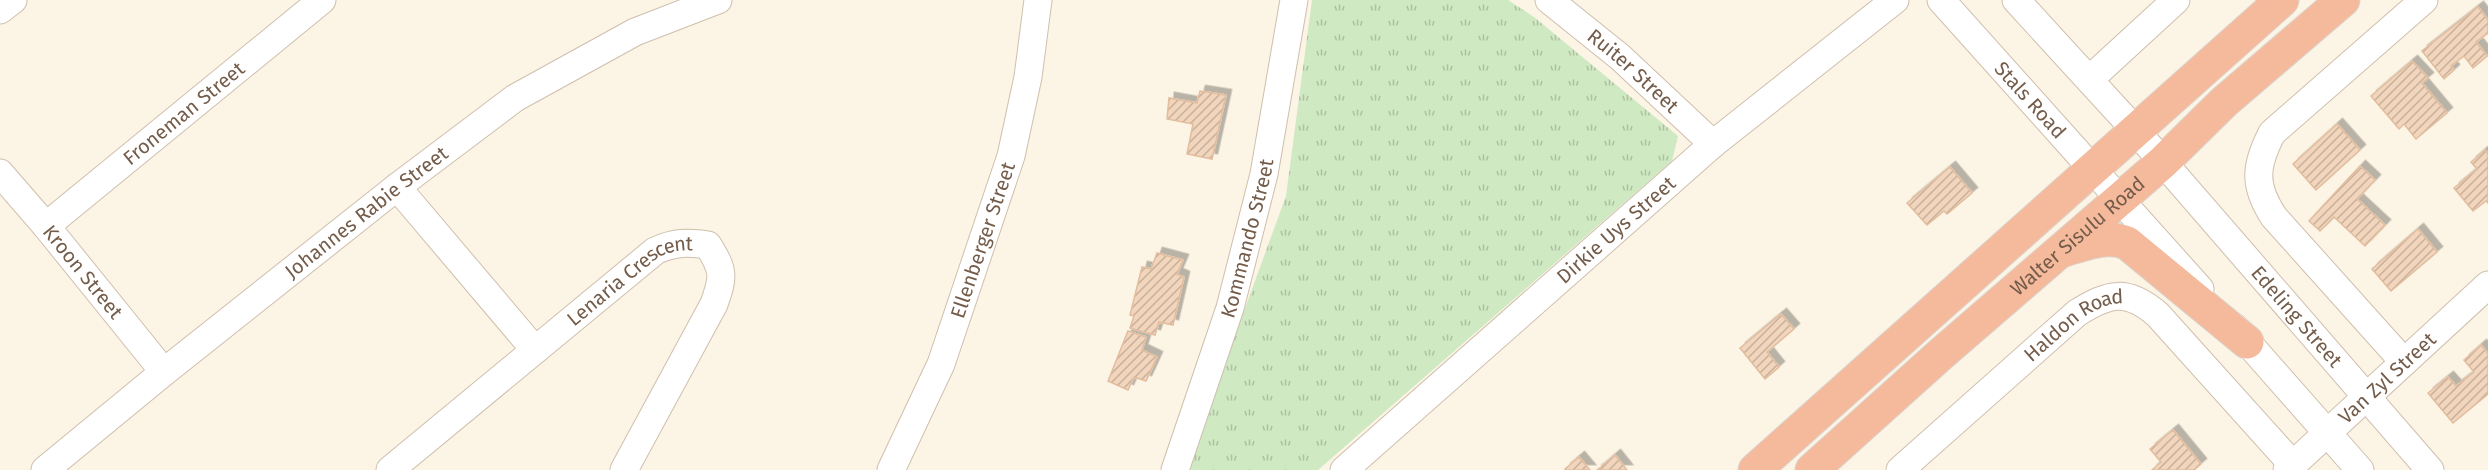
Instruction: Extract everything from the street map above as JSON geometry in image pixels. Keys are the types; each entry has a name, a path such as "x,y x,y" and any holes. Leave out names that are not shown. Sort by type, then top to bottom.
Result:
{"highway":[{"name":"Walter Sisulu Road","path":"1755,470 2282,0"},
{"name":"Walter Sisulu Road","path":"1812,470 2163,162 2224,102 2343,0"},
{"path":"2060,252 2100,239 2127,243 2247,342"},
{"path":"1846,390 1871,417"}],"street":[{"path":"0,10 13,0"},
{"name":"Froneman Street","path":"46,226 322,0"},
{"name":"Johannes Rabie Street","path":"45,470 164,372 397,187 515,98 635,32 718,0"},
{"name":"Ellenberger Street","path":"891,470 941,364 1011,156 1028,77 1038,0"},
{"name":"Kommando Street","path":"1175,470 1230,308 1262,186 1294,0"},
{"name":"Ruiter Street","path":"1549,0 1620,57 1713,144"},
{"name":"Dirkie Uys Street","path":"1344,470 1713,144 1895,0"},
{"name":"Stals Road","path":"1941,0 2121,198"},
{"path":"2016,0 2163,162"},
{"path":"2090,79 2176,0"},
{"path":"2404,362 2274,217 2262,195 2257,171 2261,153 2272,132 2424,0"},
{"name":"Edeling Street","path":"2163,162 2430,470"},
{"name":"Kroon Street","path":"0,173 164,372"},
{"path":"397,187 535,350"},
{"path":"2121,198 2360,470"},
{"name":"Lenaria Crescent","path":"390,470 655,251 669,244 689,242 708,245 719,262 722,281 714,304 624,470"},
{"name":"Van Zyl Street","path":"2290,468 2488,285"},
{"name":"Haldon Road","path":"1900,470 2077,313 2106,298 2118,296 2137,299 2158,315 2290,468"}],"green space":[{"path":"1312,0 1508,0 1534,17 1678,136 1672,161 1318,470 1186,470 1286,196"}],"building":[{"path":"2478,7 2488,20 2488,33 2476,42 2487,56 2473,68 2464,56 2451,66 2454,70 2444,79 2422,51"},
{"path":"2412,61 2428,78 2422,83 2447,113 2416,139 2404,124 2399,129 2371,96"},
{"path":"1200,91 1226,95 1212,159 1187,154 1193,124 1167,119 1169,98 1197,103"},
{"path":"2337,124 2360,150 2316,190 2293,164"},
{"path":"2485,150 2488,154 2488,203 2486,201 2473,211 2454,188 2477,169 2471,162"},
{"path":"2360,166 2375,180 2357,199 2385,225 2365,246 2334,217 2320,231 2309,221"},
{"path":"1950,167 1972,193 1947,214 1944,211 1927,225 1907,203"},
{"path":"2418,229 2437,252 2391,291 2372,269"},
{"path":"1157,253 1183,260 1177,274 1184,277 1173,325 1159,322 1155,335 1130,328 1134,316 1130,315 1142,267 1151,269"},
{"path":"1781,314 1794,329 1767,352 1779,367 1765,379 1740,348"},
{"path":"1128,331 1146,337 1142,350 1157,357 1146,381 1134,377 1128,390 1108,381"},
{"path":"2481,345 2488,354 2488,394 2453,423 2428,393 2448,377 2456,386 2474,372 2464,360"},
{"path":"2173,430 2201,464 2194,470 2152,470 2161,462 2150,449"},
{"path":"1615,455 1627,470 1597,470 1601,467"},
{"path":"1579,457 1590,470 1565,469"}]}
